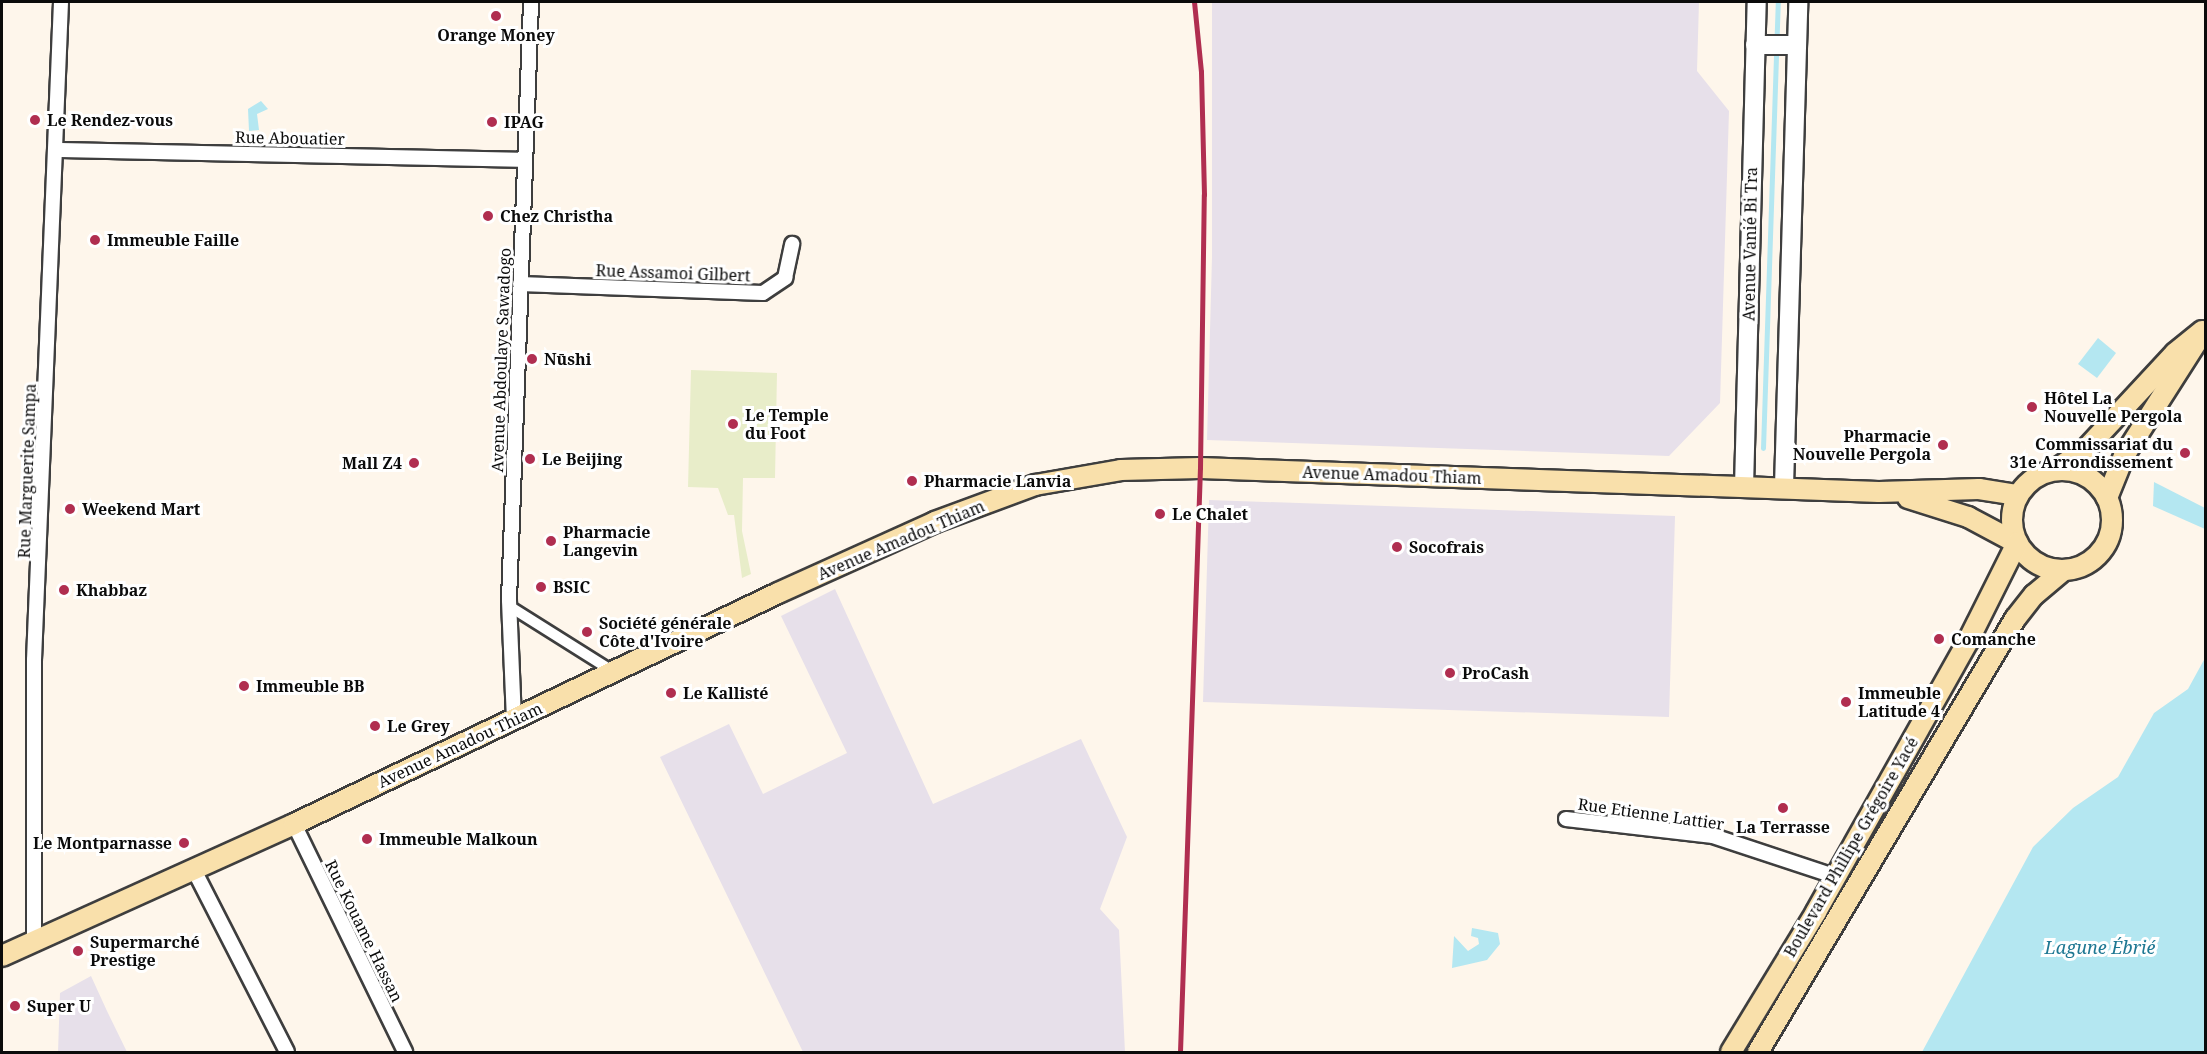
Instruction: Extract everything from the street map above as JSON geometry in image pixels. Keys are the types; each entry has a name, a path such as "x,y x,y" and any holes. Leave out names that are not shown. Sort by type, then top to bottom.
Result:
{"main road":[{"path":"2055,470 2073,471 2090,478 2107,498 2112,523 2105,547 2087,564 2063,571 2036,564 2017,543 2012,519 2018,495 2034,478 2055,470 2085,450 2175,353 2204,329"},
{"path":"2107,498 2124,456 2204,329"},
{"name":"Avenue Amadou Thiam","path":"2,956 294,824 935,522 1035,485 1121,470 1200,468 1744,487 1784,486 1879,492 1979,489 2018,495"},
{"name":"Avenue Amadou Thiam","path":"1879,492 1941,507 2017,543"},
{"name":"Boulevard Phillipe Grégoire Yacé","path":"1731,1053 1968,641 2017,543"},
{"name":"Boulevard Phillipe Grégoire Yacé","path":"1758,1053 2015,619 2041,588 2063,571"}],"street":[{"name":"Rue Marguerite Sampa","path":"34,941 34,660 61,2"},
{"name":"Avenue Abdoulaye Sawadogo","path":"514,720 509,606 531,2"},
{"name":"Avenue Vanié Bi Tra","path":"1744,487 1759,45 1757,2"},
{"path":"1784,486 1792,45 1798,2"},
{"path":"1759,45 1792,45"},
{"name":"Rue Abouatier","path":"56,150 524,160"},
{"name":"Rue Assamoi Gilbert","path":"520,284 763,293 785,278 792,244"},
{"path":"509,606 614,672"},
{"name":"Rue Etienne Lattier","path":"1566,819 1713,836 1834,876"},
{"name":"Rue Kouame Hassan","path":"294,824 405,1053"},
{"path":"194,870 286,1053"}],"shaded area":[{"path":"1212,2 1699,2 1697,71 1729,111 1720,403 1669,456 1207,440 1212,257"},
{"path":"1209,500 1675,516 1669,717 1203,702"},
{"path":"835,589 933,804 1081,739 1127,837 1100,909 1119,930 1125,1052 803,1052 660,757 729,724 763,794 847,753 781,616"},
{"path":"91,976 127,1052 58,1052 60,993"}],"green space":[{"name":"Le Temple du Foot","path":"691,370 777,373 775,478 743,478 742,531 751,574 742,578 734,515 728,515 718,488 688,487"}],"water":[{"path":"261,101 268,109 257,114 259,130 249,131 248,109"},
{"path":"2098,338 2116,353 2097,378 2078,364"},
{"path":"2154,482 2205,508 2205,529 2153,506"},
{"name":"Lagune Ébrié","path":"2205,658 2205,1052 1922,1052 2033,847 2073,808 2118,777 2154,713 2188,689"},
{"path":"1472,928 1498,933 1500,944 1487,960 1452,968 1454,936 1468,951 1479,944 1478,938 1471,936"}],"waterway":[{"path":"1763,448 1778,2"}],"railway":[{"path":"1180,1052 1200,468 1204,195 1201,72 1194,2"}],"place":[{"name":"Orange Money","path":"496,16"},
{"name":"Le Rendez-vous","path":"35,120"},
{"name":"IPAG","path":"492,122"},
{"name":"Chez Christha","path":"488,216"},
{"name":"Immeuble Faille","path":"95,240"},
{"name":"Nūshi","path":"532,359"},
{"name":"Hôtel La Nouvelle Pergola","path":"2032,407"},
{"name":"Le Temple du Foot","path":"733,424"},
{"name":"Pharmacie Nouvelle Pergola","path":"1943,445"},
{"name":"Commissariat du 31e Arrondissement","path":"2185,453"},
{"name":"Le Beijing","path":"530,459"},
{"name":"Mall Z4","path":"414,463"},
{"name":"Pharmacie Lanvia","path":"912,481"},
{"name":"Weekend Mart","path":"70,509"},
{"name":"Le Chalet","path":"1160,514"},
{"name":"Pharmacie Langevin","path":"551,541"},
{"name":"Socofrais","path":"1397,547"},
{"name":"BSIC","path":"541,587"},
{"name":"Khabbaz","path":"64,590"},
{"name":"Société générale Côte d'Ivoire","path":"587,632"},
{"name":"Comanche","path":"1939,639"},
{"name":"ProCash","path":"1450,673"},
{"name":"Immeuble BB","path":"244,686"},
{"name":"Le Kallisté","path":"671,693"},
{"name":"Immeuble Latitude 4","path":"1846,702"},
{"name":"Le Grey","path":"375,726"},
{"name":"La Terrasse","path":"1783,808"},
{"name":"Immeuble Malkoun","path":"367,839"},
{"name":"Le Montparnasse","path":"184,843"},
{"name":"Supermarché Prestige","path":"78,951"},
{"name":"Super U","path":"15,1006"}]}
